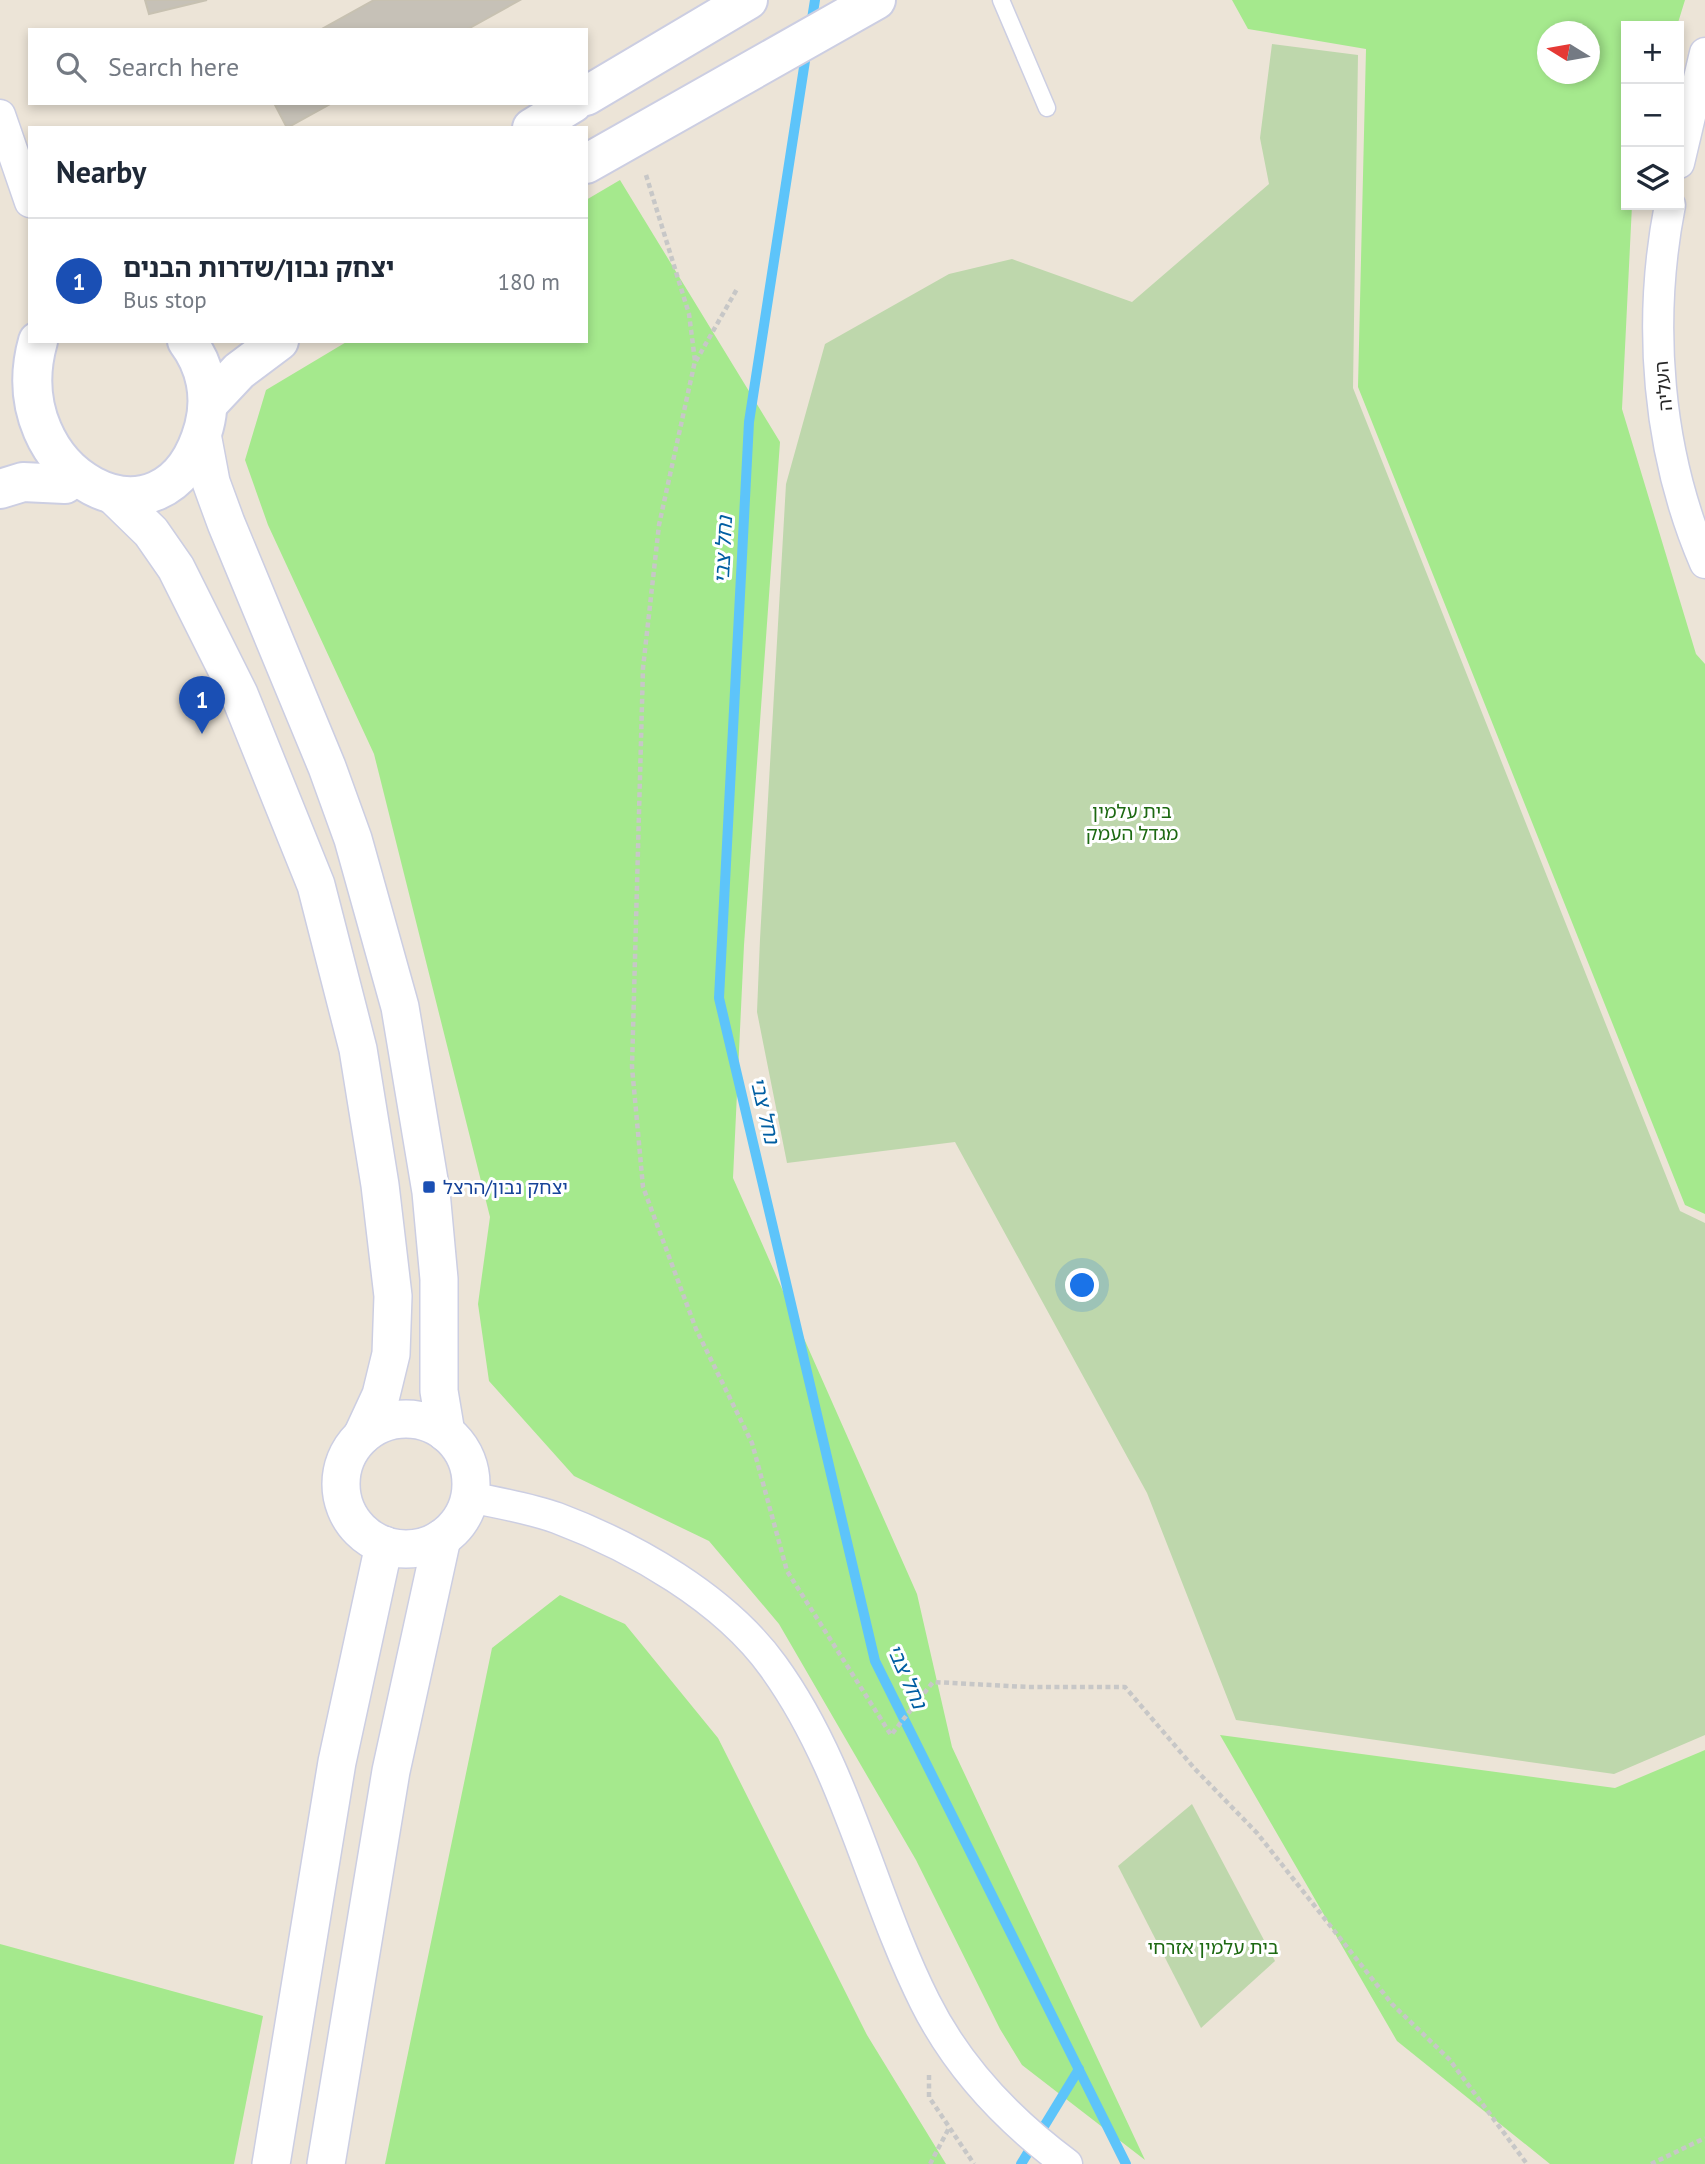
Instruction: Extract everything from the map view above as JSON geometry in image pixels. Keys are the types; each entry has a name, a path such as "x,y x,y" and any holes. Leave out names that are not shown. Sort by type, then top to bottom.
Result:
{"main road":[{"path":"588,95 748,0"},
{"path":"588,163 876,0"},
{"path":"535,126 570,105"},
{"path":"37,343 10,391 26,442 43,466 65,484"},
{"path":"188,343 204,374 205,419"},
{"path":"0,489 23,482 65,484 94,495 114,496 139,493 166,480 188,460 205,419 239,371 276,343"}],"street":[{"path":"1683,147 1705,53"},
{"path":"0,115 28,196"},
{"name":"העליה","path":"1669,210 1662,246 1658,329 1662,398 1675,473 1693,534 1705,563"},
{"path":"205,419 211,482 327,767 353,839 400,1007 432,1192 439,1279 439,1391 446,1433"},
{"path":"114,496 151,532 176,568 239,694 317,885 358,1049 380,1185 393,1296 391,1354 380,1395 362,1436 345,1462 342,1493 352,1520 366,1535 384,1545 414,1549 442,1538 463,1516 470,1496 468,1466 460,1447 446,1433 418,1420 398,1419 379,1425 362,1436"},
{"path":"470,1496 557,1518 630,1553 671,1575 718,1609 748,1638 772,1665 823,1749 926,2004 952,2047 990,2098 1067,2164"},
{"path":"326,2164 391,1771 442,1538"},
{"path":"271,2164 337,1762 384,1545"}],"lane":[{"path":"1001,0 1047,108"}],"path":[{"path":"634,137 689,314 695,361"},
{"path":"737,289 695,361 659,525 643,667 632,1067 643,1187 696,1329 752,1443 787,1570 891,1735 933,1682 1028,1687 1125,1687 1195,1769 1256,1833 1392,2004 1450,2059 1527,2164"},
{"path":"930,2164 949,2128"},
{"path":"1651,2164 1705,2138"}],"green space":[{"path":"1232,0 1685,0 1679,21 1621,21 1621,210 1632,210 1622,409 1696,654 1705,664 1705,1214 1685,1205 1358,387 1366,49 1248,29"},
{"name":"בית עלמין מגדל העמק","path":"1272,44 1358,55 1353,388 1680,1211 1705,1223 1705,1735 1614,1774 1236,1720 1147,1493 955,1142 787,1163 757,1012 786,484 825,344 949,274 1012,259 1132,302 1269,184 1260,138"},
{"path":"620,180 780,442 744,945 733,1178 917,1594 952,1747 1145,2160 1022,2065 1000,2029 916,1860 779,1624 709,1541 574,1476 489,1381 478,1304 490,1217 374,754 268,525 245,460 266,390 345,343 588,343 588,199"},
{"path":"560,1595 625,1624 718,1738 867,2035 946,2164 385,2164 492,1648"},
{"path":"1220,1735 1615,1788 1705,1750 1705,2164 1550,2164 1397,2041"},
{"name":"בית עלמין אזרחי","path":"1192,1804 1275,1961 1201,2028 1118,1866"},
{"path":"0,1944 263,2016 234,2164 0,2164"}],"building":[{"path":"145,0 207,0 149,14"},
{"path":"374,0 520,0 470,28 324,28"},
{"path":"275,105 328,105 291,126 286,126"}],"waterway":[{"name":"נחל צבי","path":"811,25 815,0"},
{"name":"נחל צבי","path":"807,48 749,422 719,998 875,1661 1126,2164"},
{"path":"1021,2164 1079,2069"}],"place":[{"name":"יצחק נבון/שדרות הבנים","path":"202,734"},
{"name":"יצחק נבון/הרצל","path":"429,1187"}]}
